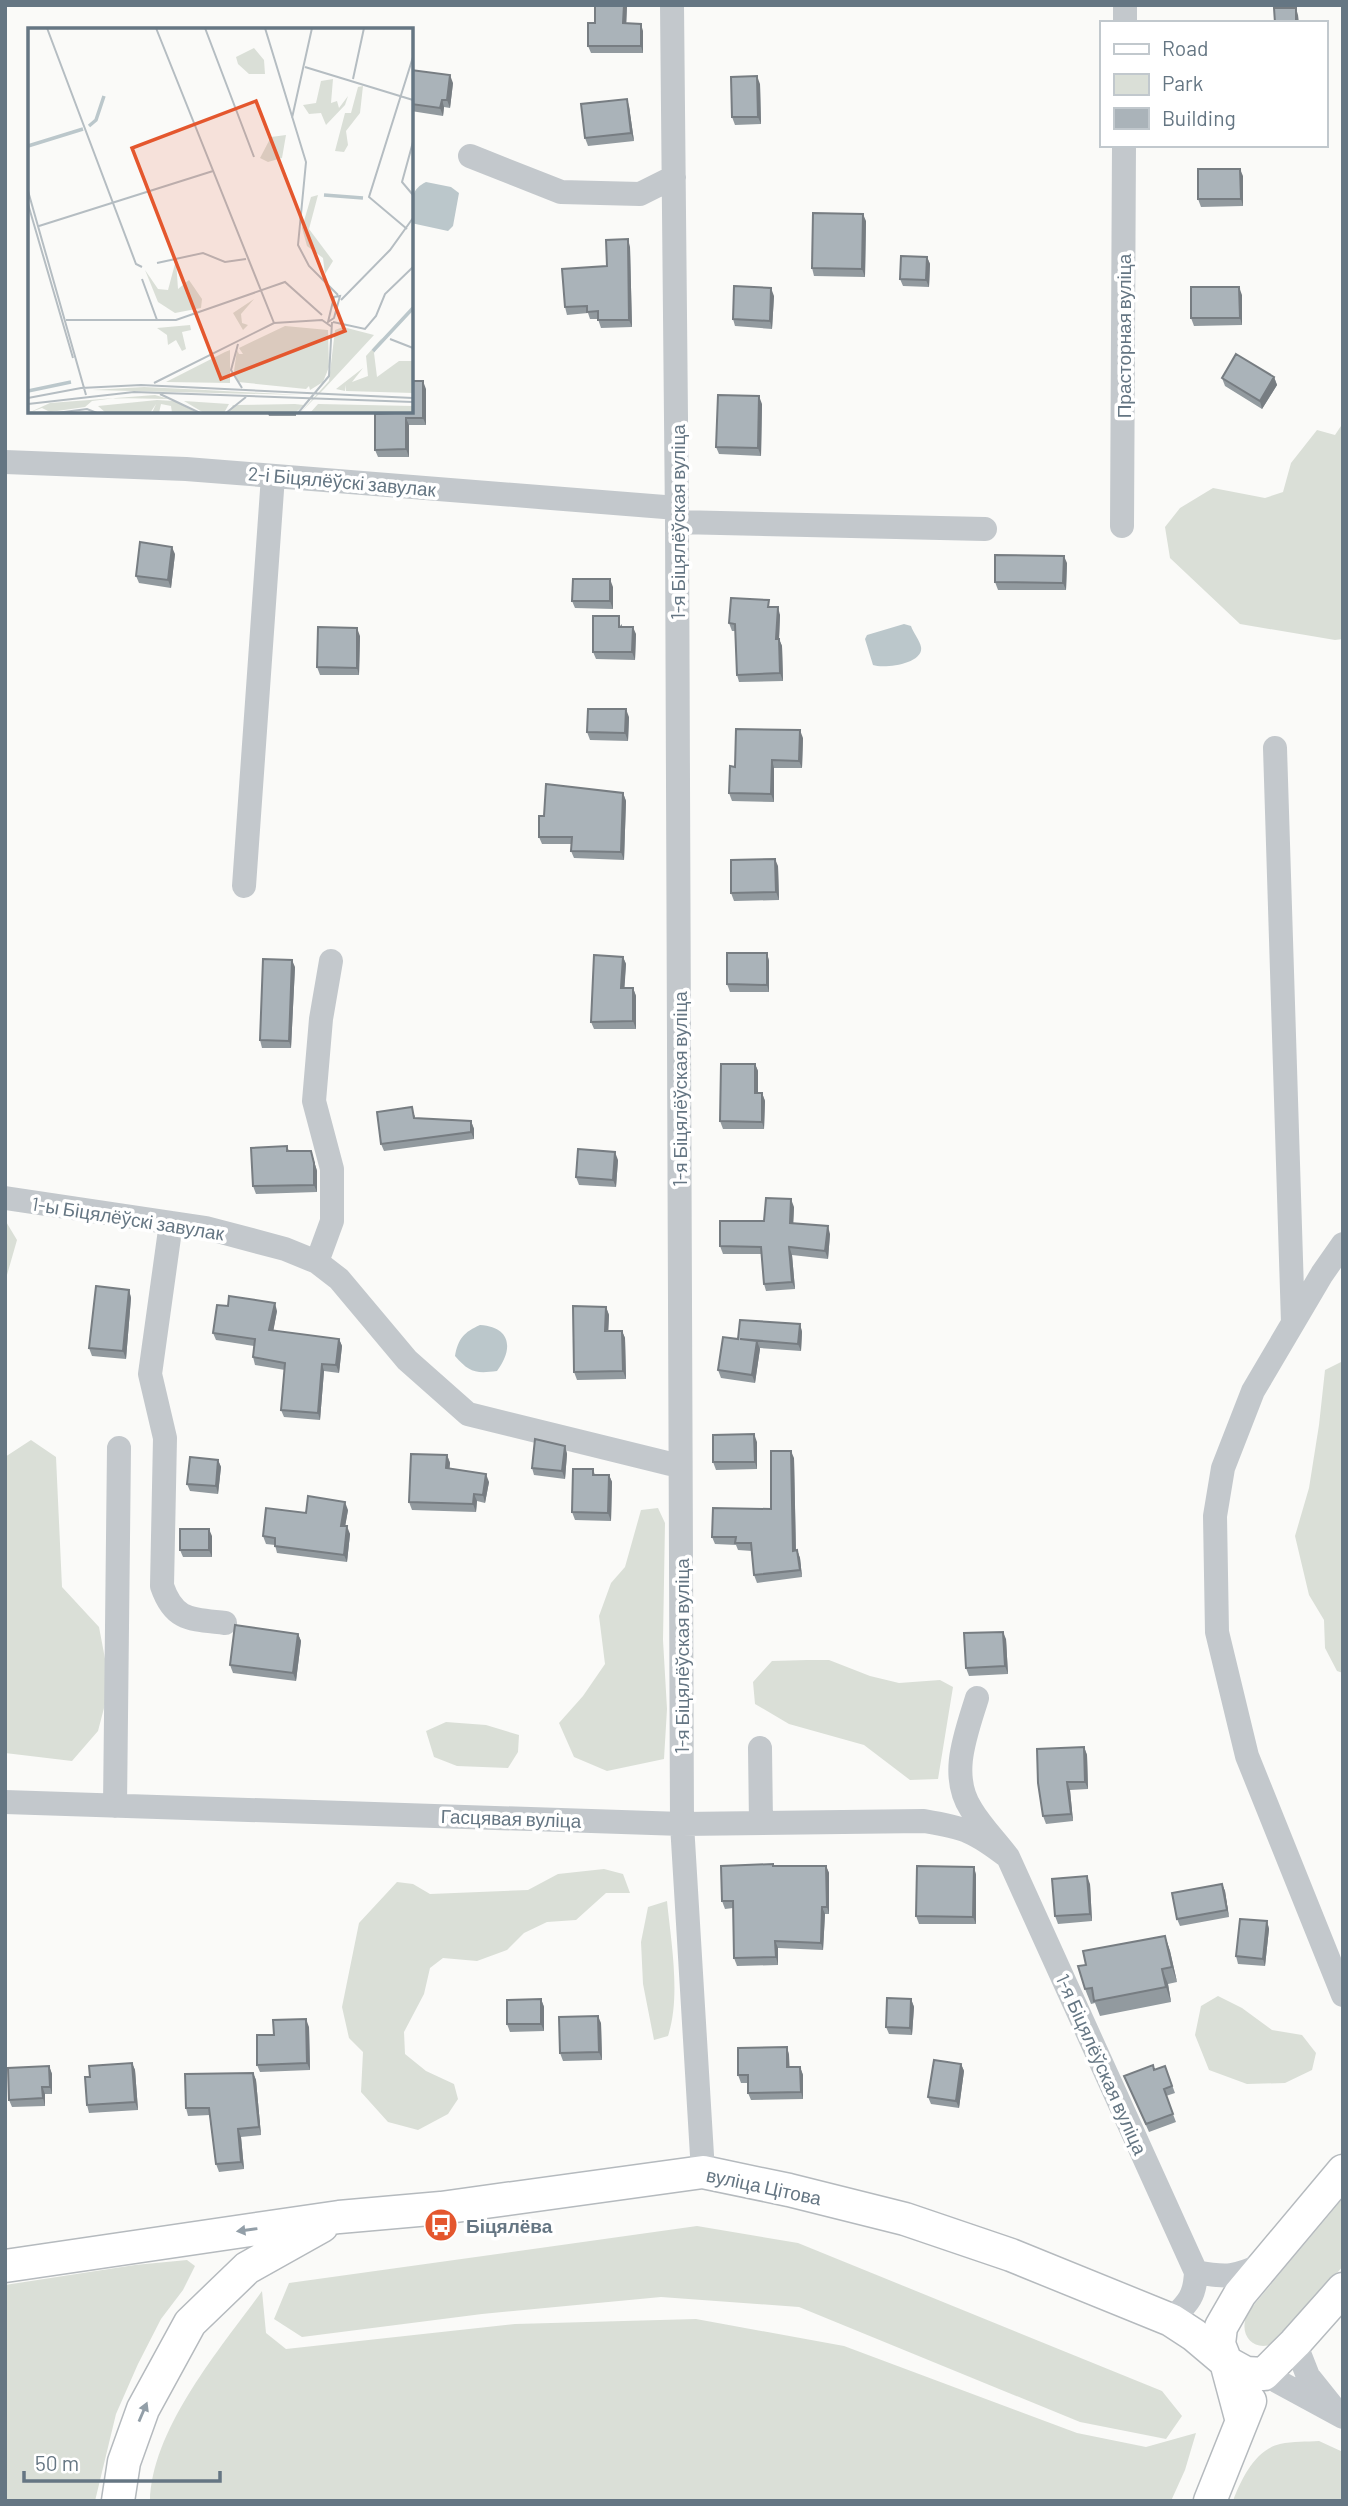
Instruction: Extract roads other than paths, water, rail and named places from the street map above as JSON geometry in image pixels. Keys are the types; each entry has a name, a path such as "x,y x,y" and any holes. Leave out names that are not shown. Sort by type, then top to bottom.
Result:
{"main road":[{"path":"1241,2418 1219,2344 1221,2327 1240,2294 1343,2171"},
{"name":"вуліца Цітова","path":"5,2266 339,2217 441,2208 703,2172 905,2219 1011,2255 1171,2320 1226,2362"},
{"path":"118,2501 124,2462 143,2409 190,2323 247,2268 339,2217"},
{"path":"1210,2501 1241,2418 1264,2374 1343,2288"},
{"path":"1171,2320 1212,2311 1240,2294"},
{"path":"1226,2362 1247,2373 1264,2374"}],"street":[{"name":"1-я Біцялёўская вуліца","path":"672,5 677,515 682,1824 703,2172"},
{"name":"Прасторная вуліца","path":"1122,526 1124,147"},
{"path":"470,156 561,192 639,194 674,177"},
{"name":"2-і Біцялёўскі завулак","path":"5,462 186,469 677,515 985,529"},
{"path":"244,886 273,476"},
{"path":"1275,748 1293,1323"},
{"path":"317,1262 332,1221 332,1169 314,1101 321,1019 331,961"},
{"name":"1-ы Біцялёўскі завулак","path":"5,1198 206,1228 285,1249 317,1262 339,1279 407,1360 468,1414 679,1466"},
{"path":"171,1223 150,1374 165,1438 163,1586 168,1604 179,1614 193,1619 225,1623"},
{"path":"1343,1244 1253,1391 1223,1468 1215,1516 1217,1632 1247,1756 1343,1995"},
{"path":"114,1806 119,1448"},
{"path":"977,1698 963,1744 959,1772 969,1807 1008,1857"},
{"path":"760,1748 761,1823"},
{"name":"Гасцявая вуліца","path":"5,1801 682,1824 924,1821 959,1826 978,1834 1008,1857"},
{"name":"1-я Біцялёўская вуліца","path":"1008,1857 1196,2272"},
{"path":"1171,2320 1189,2302 1195,2290 1196,2272 1223,2278 1245,2273 1264,2264"},
{"path":"1295,2343 1308,2376 1341,2416"},
{"path":"1264,2374 1341,2416"}],"place":[{"name":"Біцялёва","path":"441,2225"}]}
